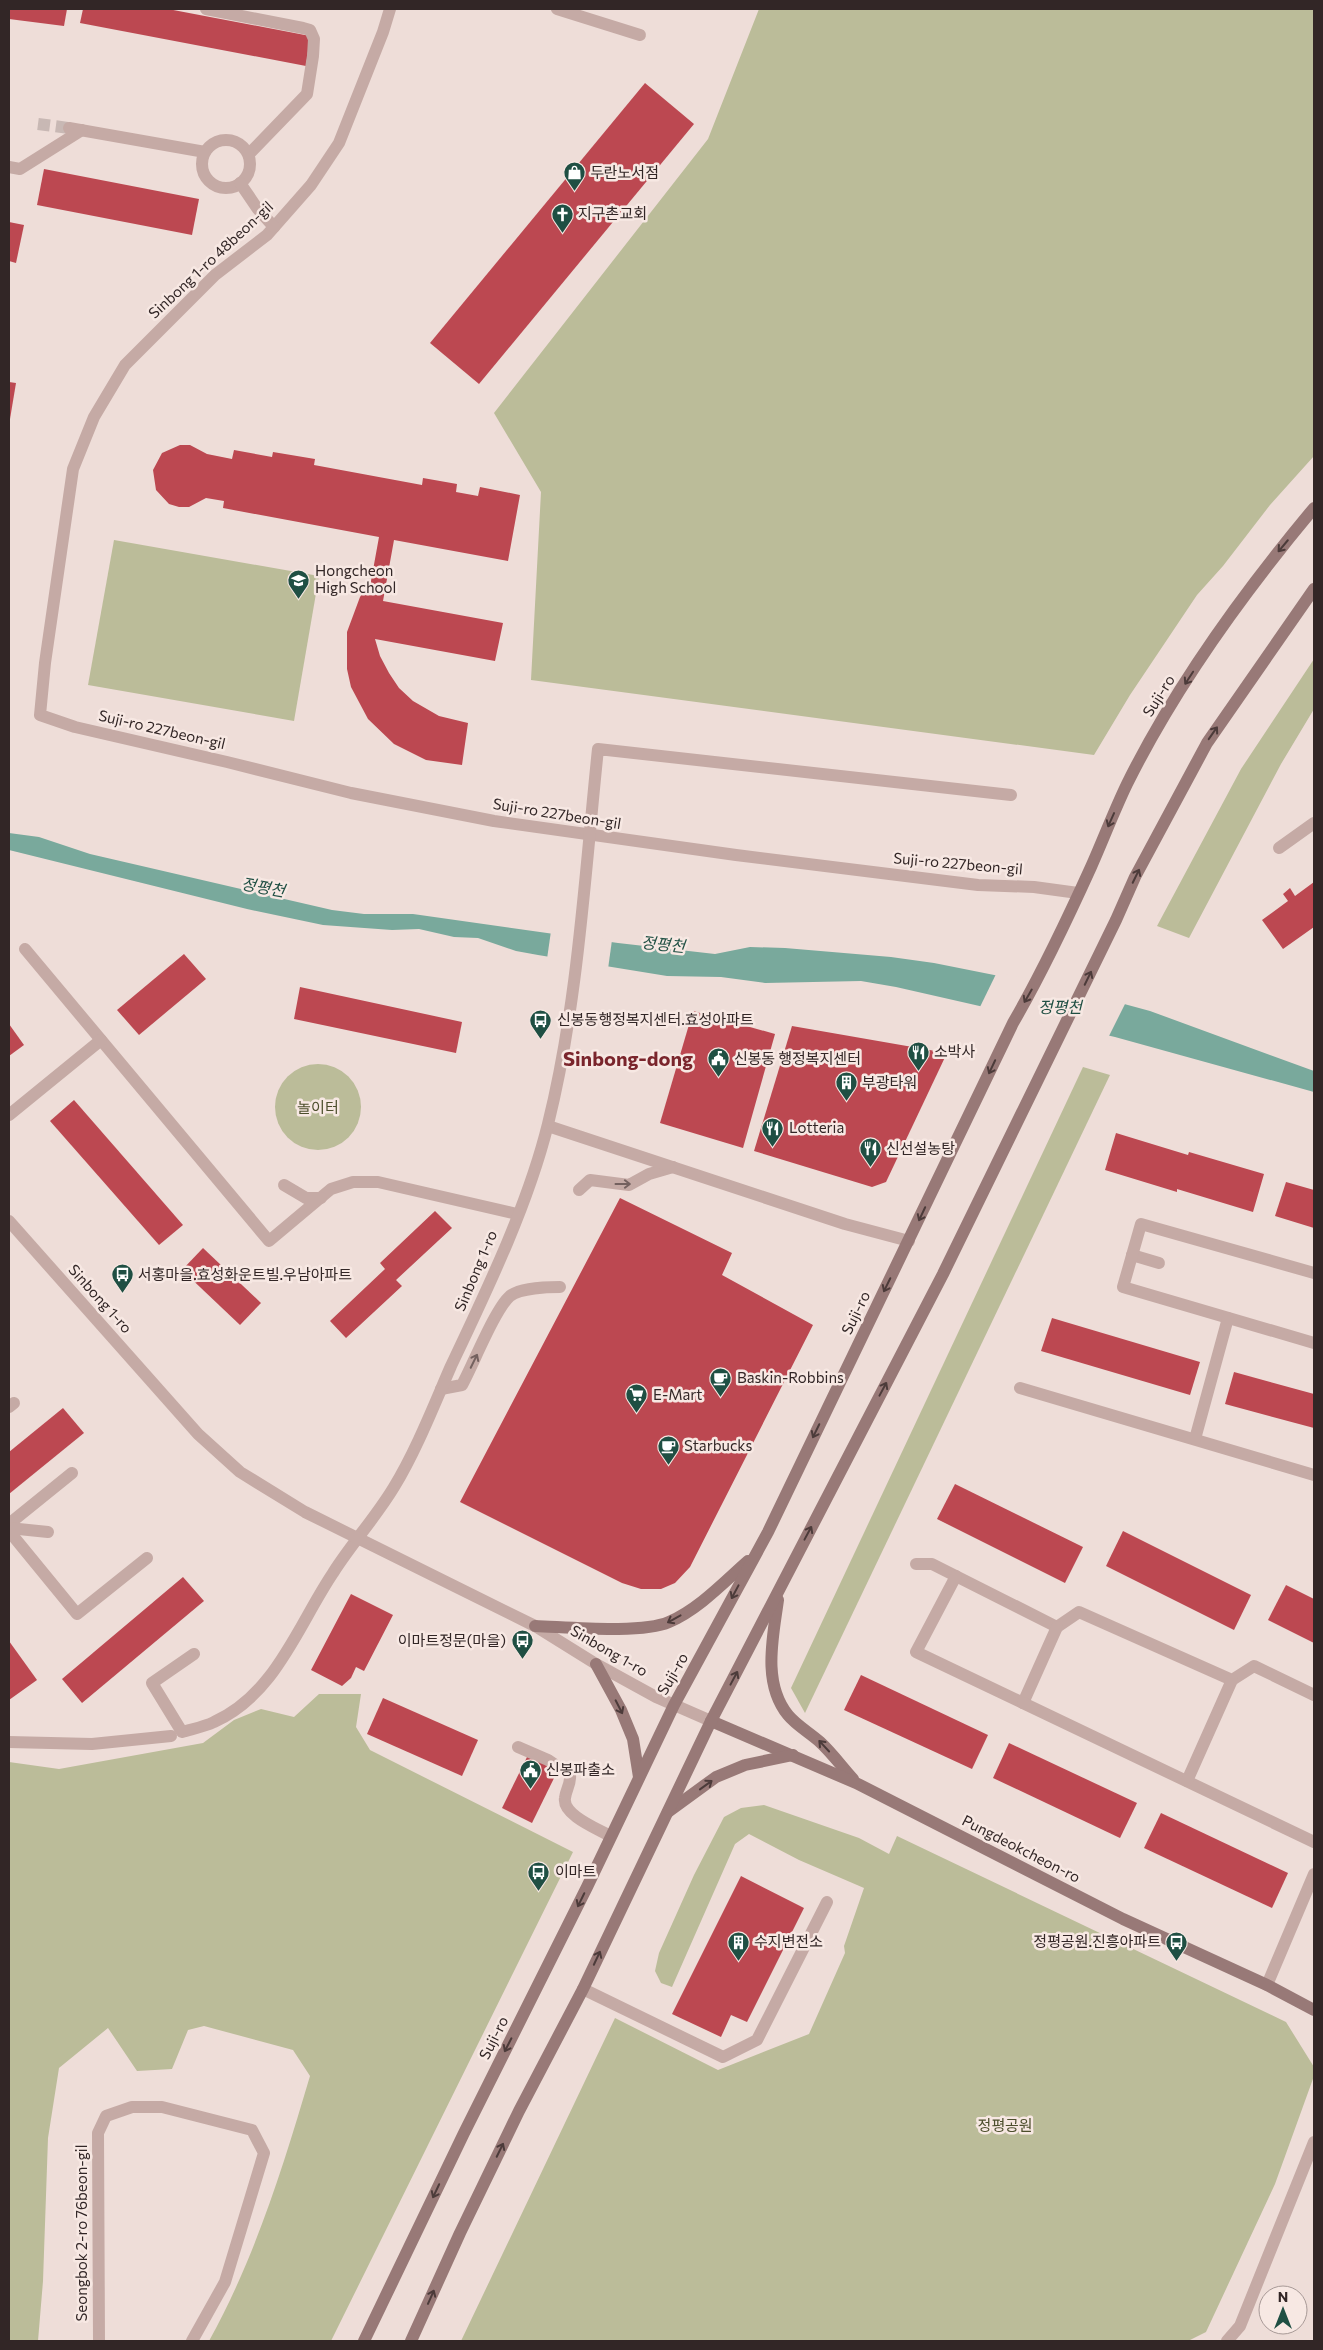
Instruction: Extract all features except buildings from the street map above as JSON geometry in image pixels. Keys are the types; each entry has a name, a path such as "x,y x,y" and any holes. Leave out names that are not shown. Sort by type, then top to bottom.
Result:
{"main road":[{"name":"Suji-ro","path":"364,2341 464,2133 587,1887 674,1704 701,1658 754,1556 909,1241 1013,1023 1036,983 1127,785 1160,724 1198,663 1275,555 1314,508"},
{"path":"411,2341 460,2233 519,2111 583,1989 711,1721 943,1274 1116,920 1135,877 1207,743 1314,590"},
{"path":"535,1626 624,1628 649,1627 669,1622 693,1607 754,1556"},
{"path":"779,1589 772,1641 772,1666 775,1690 788,1715 821,1743 856,1783"},
{"path":"596,1664 621,1710 633,1739 639,1777"},
{"name":"Pungdeokcheon-ro","path":"711,1721 856,1783 1123,1919 1267,1984 1314,2010"},
{"path":"666,1814 716,1777 745,1765 793,1756"}],"street":[{"path":"206,9 303,28 310,30 314,38 307,94 249,154"},
{"name":"Sinbong 1-ro 48beon-gil","path":"40,715 45,663 73,469 94,418 125,365 215,275 274,227 310,185 339,143 383,32 390,9"},
{"path":"557,9 640,35"},
{"path":"9,167 20,169 76,129 204,152"},
{"path":"224,139 239,143 249,154 250,170 240,183 225,188 210,182 202,167 204,152 216,141 224,139"},
{"path":"240,183 257,208 274,227"},
{"name":"Suji-ro 227beon-gil","path":"40,715 75,727 352,793 494,821 588,835 978,885 1034,887 1078,893"},
{"path":"588,835 598,749 1011,795"},
{"path":"1279,848 1314,823"},
{"name":"Sinbong 1-ro","path":"194,1654 152,1683 182,1732 214,1722 227,1714 270,1678 305,1624 333,1573 395,1485 478,1307 517,1214 548,1126 559,1074 571,995 588,835"},
{"path":"24,949 269,1241 331,1189 342,1184 378,1182 517,1214"},
{"path":"9,1115 101,1040"},
{"path":"548,1126 845,1224 909,1241"},
{"path":"579,1190 590,1180 629,1185 649,1174 673,1166"},
{"path":"284,1184 306,1198 321,1198"},
{"name":"Sinbong 1-ro","path":"9,1221 198,1434 240,1472 264,1489 358,1540 535,1626 596,1664 711,1721"},
{"path":"1314,1273 1141,1224 1123,1288 1314,1343"},
{"path":"1132,1254 1159,1263"},
{"path":"441,1389 462,1385 500,1309 511,1294 544,1287 560,1287"},
{"path":"1195,1439 1228,1318"},
{"path":"1020,1388 1314,1475"},
{"path":"9,1526 72,1473"},
{"path":"9,1526 48,1532"},
{"path":"9,1532 77,1614 147,1558"},
{"path":"916,1564 932,1564 1057,1627"},
{"path":"956,1576 916,1652 1314,1842"},
{"path":"1023,1704 1057,1627 1079,1612 1232,1680"},
{"path":"1187,1781 1232,1680 1254,1666 1314,1695"},
{"path":"9,1742 92,1744 171,1736"},
{"path":"518,1747 548,1760 570,1775 571,1782 564,1798 565,1804 572,1815 610,1836"},
{"path":"1267,1984 1314,1874"},
{"path":"583,1989 723,2057 757,2040 826,1902"},
{"name":"Seongbok 2-ro 76beon-gil","path":"99,2341 98,2133 106,2116 132,2107 162,2107 252,2130 264,2154 225,2282 192,2341"},
{"path":"1227,2341 1240,2326 1314,2142"}],"green space":[{"path":"759,9 1314,9 1314,456 1270,505 1223,566 1197,595 1130,695 1094,755 531,680 541,492 494,413 708,139"},
{"path":"114,540 319,576 294,721 88,685"},
{"path":"1314,659 1314,709 1281,764 1189,938 1157,926 1241,769"},
{"name":"놀이터","path":"318,1064 334,1068 348,1077 357,1091 361,1107 357,1123 348,1137 334,1146 318,1150 302,1146 288,1137 279,1123 275,1107 279,1091 288,1077 302,1068"},
{"path":"1083,1067 1110,1075 805,1713 791,1688"},
{"path":"319,1694 361,1694 356,1727 370,1750 573,1852 331,2341 209,2341 240,2277 267,2212 310,2076 293,2050 204,2026 188,2030 172,2069 137,2071 108,2028 59,2068 48,2138 43,2281 38,2341 9,2341 9,1762 59,1769 203,1743 234,1720 261,1709 294,1717"},
{"name":"정평공원","path":"764,1805 859,1838 889,1854 897,1836 1286,2022 1314,2067 1314,2076 1275,2184 1206,2332 1188,2341 461,2341 615,2018 718,2070 809,2034 845,1953 844,1946 864,1888 799,1860 749,1834 735,1844 672,1987 661,1983 655,1971 659,1953 694,1875 724,1817 741,1808"}],"water":[{"name":"정평천","path":"9,833 39,837 90,854 332,910 364,914 413,914 618,943 715,954 750,947 785,948 891,957 934,963 1080,992 1150,1011 1314,1071 1314,1092 1115,1037 896,987 861,981 765,983 721,977 667,976 516,951 478,938 454,937 419,929 392,930 323,925 247,909 9,850"}],"pier":[{"path":"551,931 612,940 608,969 547,959"},
{"path":"997,972 1126,1002 1108,1038 979,1009"}],"tunnel":[{"path":"38,124 69,128"}],"place":[{"name":"두란노서점","path":"574,192"},
{"name":"지구촌교회","path":"562,233"},
{"name":"Hongcheon High School","path":"299,599"},
{"name":"신봉동행정복지센터.효성아파트","path":"541,1039"},
{"name":"소박사","path":"918,1071"},
{"name":"신봉동 행정복지센터","path":"718,1078"},
{"name":"부광타워","path":"846,1102"},
{"name":"Lotteria","path":"773,1147"},
{"name":"신선설농탕","path":"870,1168"},
{"name":"서홍마을.효성화운트빌.우남아파트","path":"122,1294"},
{"name":"Baskin-Robbins","path":"721,1397"},
{"name":"E-Mart","path":"637,1414"},
{"name":"Starbucks","path":"668,1465"},
{"name":"이마트정문(마을)","path":"522,1660"},
{"name":"신봉파출소","path":"530,1789"},
{"name":"이마트","path":"539,1891"},
{"name":"수지변전소","path":"738,1961"},
{"name":"정평공원.진흥아파트","path":"1177,1961"}],"district":[{"name":"Sinbong-dong","path":"628,1059"}]}
